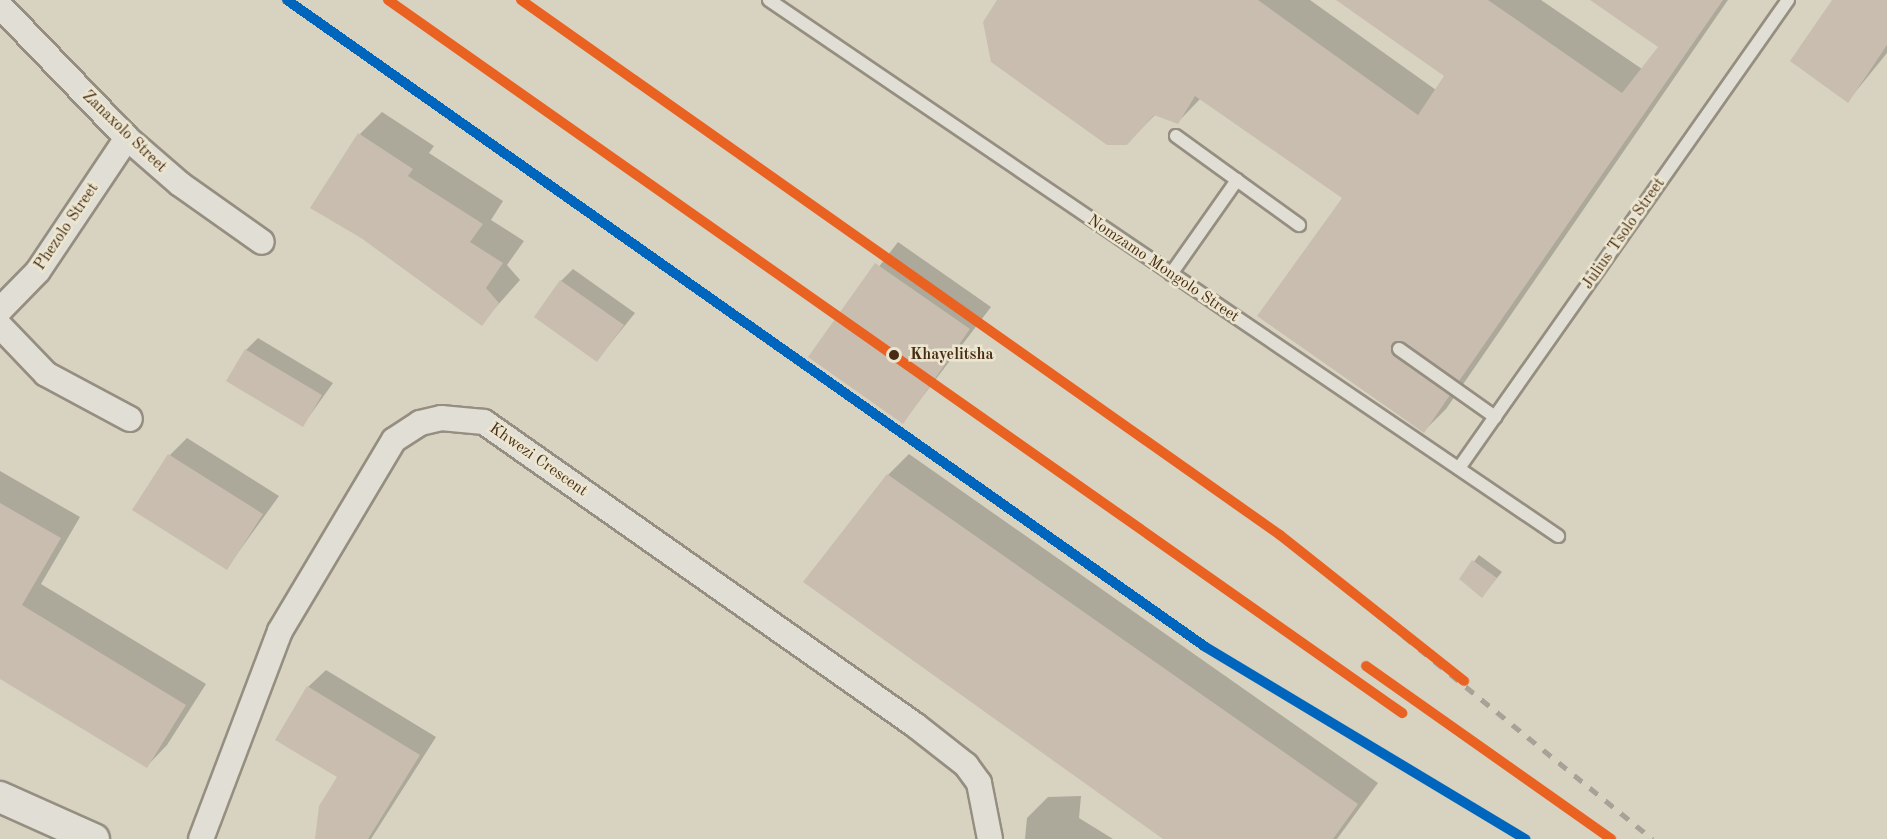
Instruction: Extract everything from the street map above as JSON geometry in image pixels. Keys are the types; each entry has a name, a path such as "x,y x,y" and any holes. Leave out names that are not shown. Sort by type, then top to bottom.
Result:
{"street":[{"name":"Zanaxolo Street","path":"0,6 127,138 180,184 262,242"},
{"name":"Phezolo Street","path":"0,310 38,271 127,138"},
{"path":"0,326 46,374 130,419"},
{"name":"Khwezi Crescent","path":"201,839 280,631 394,440 420,423 441,418 484,422 915,725 966,765 979,783 990,839"},
{"path":"0,796 94,839"}],"lane":[{"name":"Nomzamo Mongolo Street","path":"769,0 1558,536"},
{"name":"Julius Tsolo Street","path":"1460,468 1788,0"},
{"path":"1176,136 1299,225"},
{"path":"1171,274 1237,180"},
{"path":"1399,349 1495,417"}],"building":[{"path":"997,0 1258,0 1418,115 1444,76 1336,0 1488,0 1622,93 1658,47 1590,0 1723,0 1459,381 1404,342 1392,345 1394,356 1450,395 1424,433 1257,316 1342,198 1195,96 1178,124 1154,115 1127,145 1107,145 991,62 983,22"},
{"path":"1832,0 1887,0 1887,45 1848,103 1790,61"},
{"path":"358,133 413,169 408,176 483,224 470,242 503,263 486,288 499,303 482,326 361,238 310,208"},
{"path":"875,263 970,329 903,424 808,357"},
{"path":"560,280 624,325 597,362 534,317"},
{"path":"245,349 322,395 303,427 226,381"},
{"path":"168,454 263,514 227,570 132,510"},
{"path":"887,474 1358,804 1333,839 1163,839 803,582"},
{"path":"0,503 61,538 22,605 186,705 147,768 0,679"},
{"path":"1472,560 1497,578 1482,598 1459,579"},
{"path":"307,686 420,755 368,839 315,839 319,806 337,777 275,740"}],"railway":[{"path":"287,0 1204,646 1525,839"},
{"path":"521,0 1280,535 1653,839"}],"transit line":[{"path":"287,0 1204,646 1525,839"},
{"path":"388,0 1402,713"},
{"path":"521,0 1280,535 1464,681"},
{"path":"1366,666 1611,839"}],"place":[{"name":"Khayelitsha","path":"894,355"}]}
